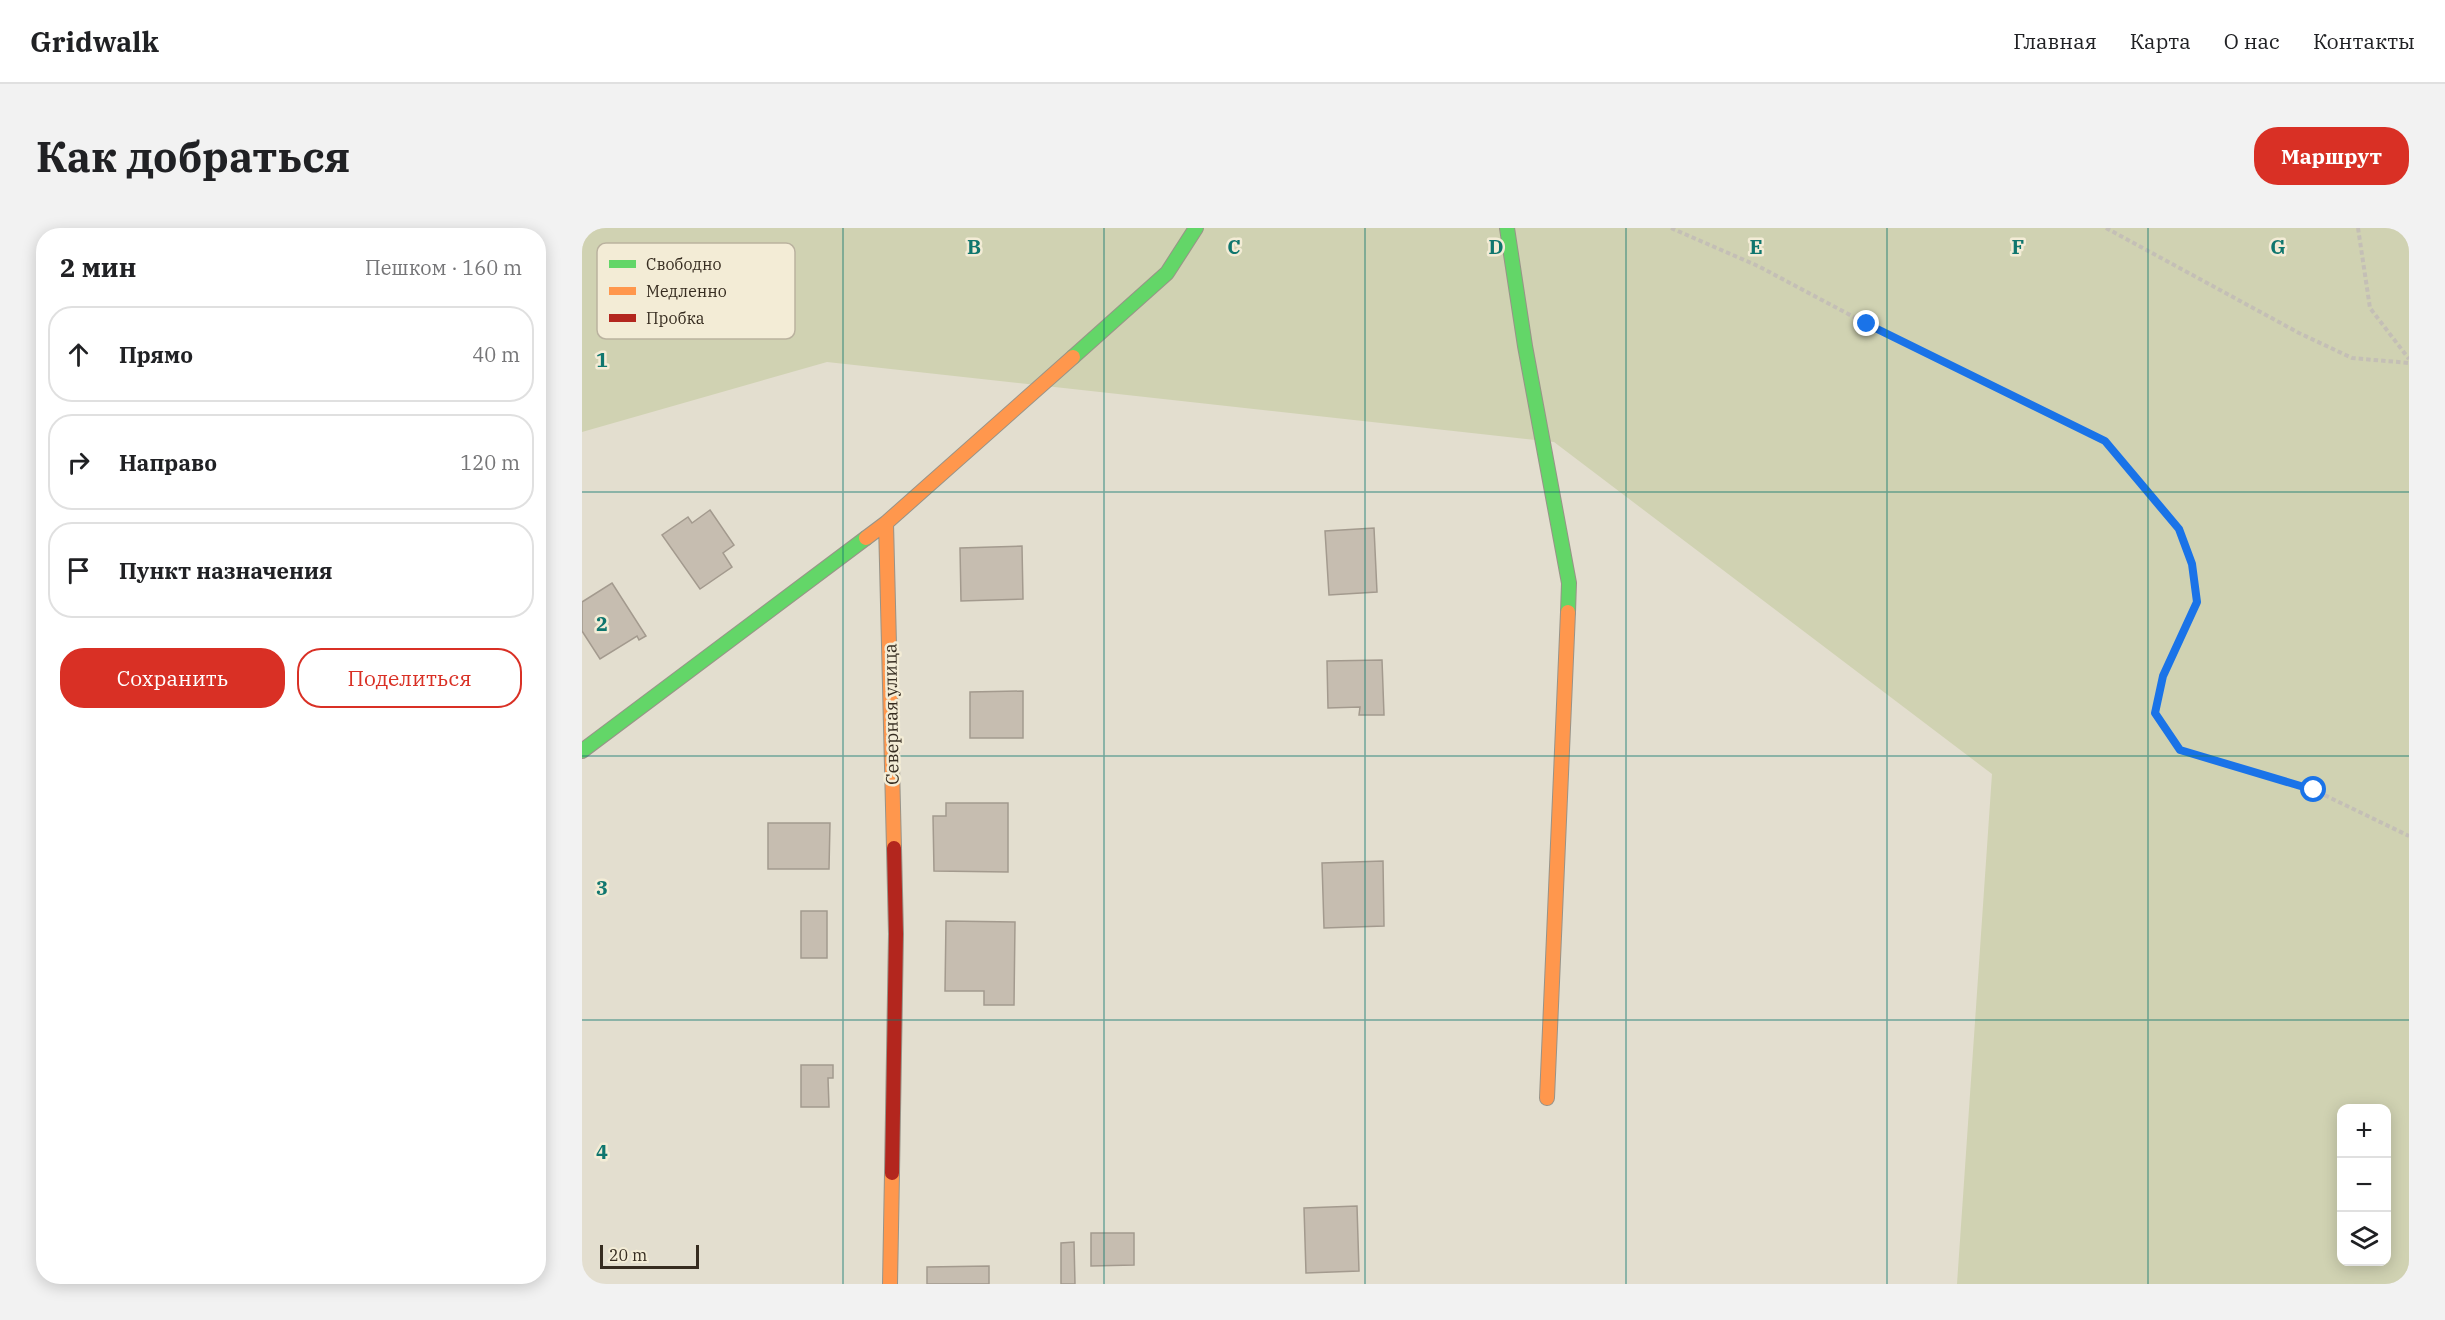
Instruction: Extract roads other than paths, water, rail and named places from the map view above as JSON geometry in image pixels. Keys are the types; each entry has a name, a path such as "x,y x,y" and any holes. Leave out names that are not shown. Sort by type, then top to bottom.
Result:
{"street":[{"path":"582,751 886,524 1167,273 1196,228"},
{"path":"1507,228 1525,346 1569,583 1547,1098"},
{"name":"Северная улица","path":"886,524 896,934 890,1284"}]}
